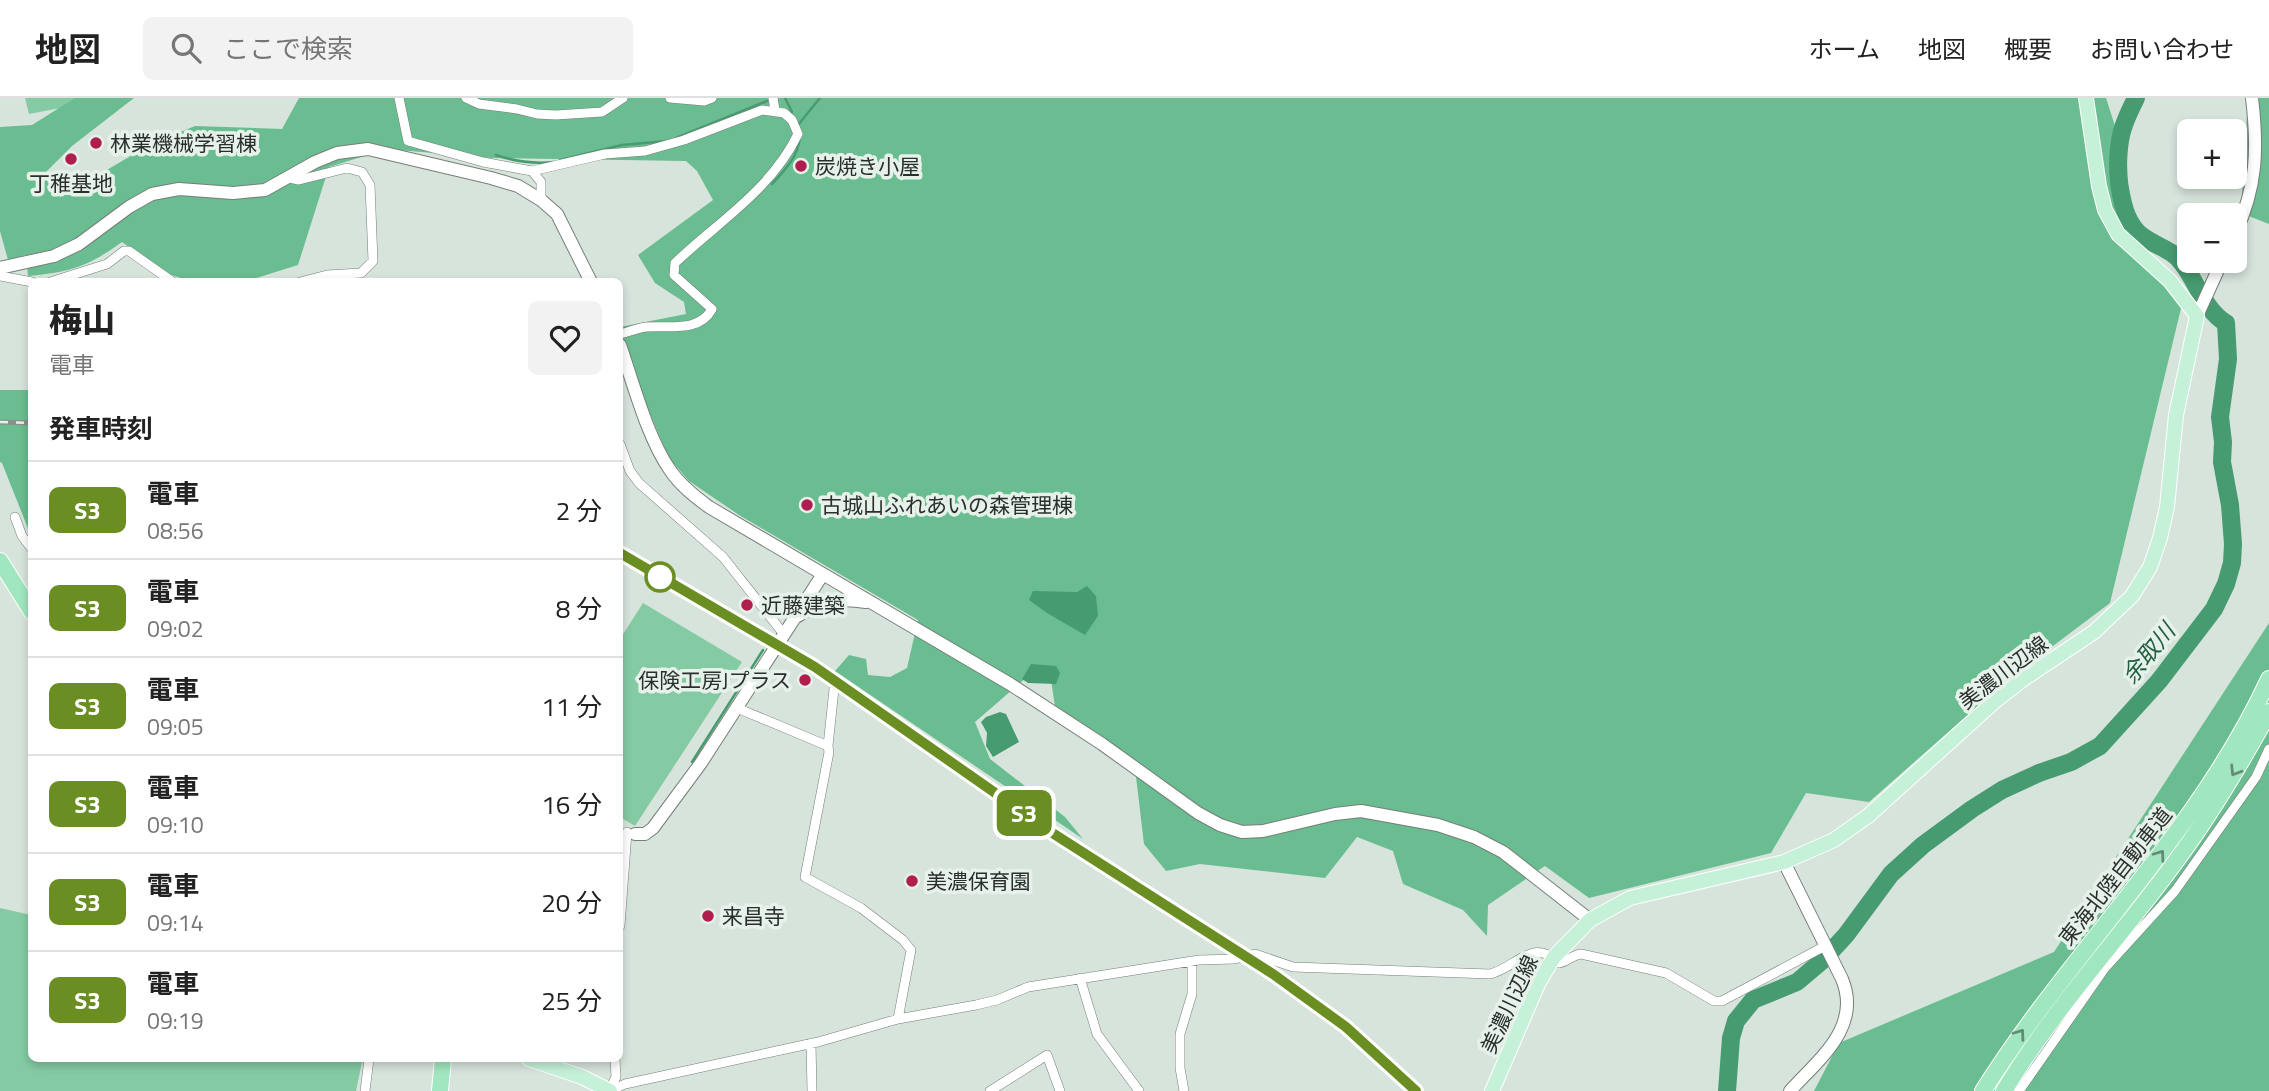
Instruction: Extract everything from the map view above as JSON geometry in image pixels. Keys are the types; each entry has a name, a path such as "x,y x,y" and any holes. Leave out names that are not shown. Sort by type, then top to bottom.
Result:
{"highway":[{"path":"0,561 28,606"},
{"name":"東海北陸自動車道","path":"1983,1091 2038,1010 2113,917 2196,805 2231,750 2269,680"},
{"name":"東海北陸自動車道","path":"2004,1091 2056,1011 2176,860 2238,768 2269,712"},
{"path":"440,1091 443,1062"}],"main road":[{"path":"2086,98 2105,211 2118,234 2199,311"},
{"name":"美濃川辺線","path":"1492,1091 1538,984 1554,957 1590,920 1630,898 1784,862 1834,840 1868,816 1994,702 2094,632 2132,596 2150,567 2161,538 2167,507 2176,415 2199,311"},
{"path":"539,1062 582,1077 610,1091"}],"street":[{"path":"399,98 408,141 483,162 532,171 605,154 645,151 684,140 762,110 775,110 792,120 798,134 789,153 751,199 737,208 675,263 674,275 712,309 709,315 689,326 645,327 623,333"},
{"path":"466,98 479,104 556,115 602,112 623,98"},
{"path":"670,98 689,101 712,98"},
{"path":"773,98 775,110"},
{"path":"2247,204 2256,167 2257,146 2252,98"},
{"path":"0,268 54,256 79,244 129,206 152,194 179,189 248,193 264,190 314,162 338,153 368,149 518,186 557,214 589,278"},
{"path":"289,178 299,180 347,168 362,172 370,185 373,261 360,273 315,278"},
{"path":"532,171 541,182 541,200"},
{"path":"63,278 107,264 124,251 129,251 167,278"},
{"path":"2199,311 2216,273"},
{"path":"0,276 28,281"},
{"path":"623,353 657,447 669,469 684,487 709,507 1010,684 1102,744 1198,813 1242,832 1263,831 1335,814 1361,811 1438,825 1474,837 1503,852 1590,920"},
{"path":"623,452 630,471 639,483 723,557 783,633"},
{"path":"15,517 28,544"},
{"path":"623,886 627,832 645,834 653,828 701,763 823,574"},
{"path":"793,619 824,601 848,599 874,604"},
{"path":"834,689 829,752 805,877 861,908 903,940 911,950 898,1019"},
{"path":"737,708 828,746"},
{"path":"2019,1091 2105,968 2175,891 2256,777 2269,749"},
{"path":"1784,862 1847,990 1849,1006 1838,1038 1790,1091"},
{"path":"610,1091 625,1084 811,1043 898,1019 997,1000 1028,987 1192,961 1236,959 1255,954 1293,967 1490,974 1503,971 1526,955 1541,951 1554,957 1559,963 1581,954 1666,973 1714,1001 1722,1001 1828,951"},
{"path":"1184,1091 1180,1068 1180,1034 1192,994 1192,961"},
{"path":"1080,978 1097,1034 1139,1091"},
{"path":"811,1043 812,1091"},
{"path":"993,1090 1047,1055 1060,1091"},
{"path":"365,1091 369,1062"},
{"path":"610,1091 616,1077 615,1062"}],"shaded area":[{"path":"25,98 80,98 66,107 29,114"},
{"path":"75,98 134,98 72,146 42,176 53,184 100,174 151,144 195,126 282,129 299,98 2106,98 2115,126 2141,242 2183,300 2110,603 2004,683 1869,802 1806,793 1771,853 1589,898 1545,866 1488,905 1487,936 1463,910 1403,884 1393,851 1357,837 1325,878 1200,864 1166,871 1144,844 1134,760 1055,706 1050,674 1035,670 975,722 990,759 1065,817 1083,839 835,671 849,655 866,659 868,675 890,677 907,668 918,620 739,515 689,481 669,458 623,350 623,326 686,314 684,302 655,283 638,255 713,200 697,171 686,161 491,158 387,149 329,167 298,265 257,278 180,278 163,272 122,242 78,267 28,276 26,255 8,260 0,231 0,127 32,125"},
{"path":"2248,98 2269,98 2269,224 2247,215 2247,203 2242,203 2242,189 2247,189"},
{"path":"0,390 28,390 28,528 0,462"},
{"path":"1087,586 1096,596 1098,616 1085,635 1029,600 1033,591 1077,592"},
{"path":"643,603 742,662 635,826 623,819 623,634"},
{"path":"2269,623 2269,1091 1814,1091 1839,1043 2054,952"},
{"path":"1031,664 1056,666 1060,673 1056,684 1028,683 1022,679"},
{"path":"1000,712 1006,714 1019,742 993,757 986,746 987,733 981,722"},
{"path":"0,908 28,914 28,1062 362,1062 356,1091 0,1091"}],"waterway":[{"path":"785,98 792,112"},
{"path":"798,125 820,98"},
{"name":"余取川","path":"1727,1091 1731,1038 1736,1021 1753,1000 1797,982 1823,960 1846,935 1891,874 1923,845 1972,809 2002,790 2071,762 2100,746 2159,681 2214,609 2226,584 2232,563 2233,544 2230,505 2222,462 2220,417 2228,359 2226,323 2212,311 2178,258 2142,236 2127,215 2119,185 2120,140 2136,98"},
{"path":"676,138 767,101"},
{"path":"772,184 794,157 800,137"},
{"path":"560,160 622,145 667,141"},
{"path":"496,155 525,162 554,162"},
{"path":"692,762 763,650"}],"railway":[{"path":"0,422 28,423"},
{"path":"623,555 815,667 1054,834 1273,974 1346,1027 1416,1091"}],"train":[{"name":"S3","path":"623,555 815,667 1054,834 1273,974 1346,1027 1416,1091"}],"place":[{"name":"林業機械学習棟","path":"96,143"},
{"name":"丁稚基地","path":"71,159"},
{"name":"炭焼き小屋","path":"801,166"},
{"name":"古城山ふれあいの森管理棟","path":"807,505"},
{"name":"近藤建築","path":"747,605"},
{"name":"保険工房Jプラス","path":"805,680"},
{"name":"美濃保育園","path":"912,881"},
{"name":"来昌寺","path":"708,916"}]}
